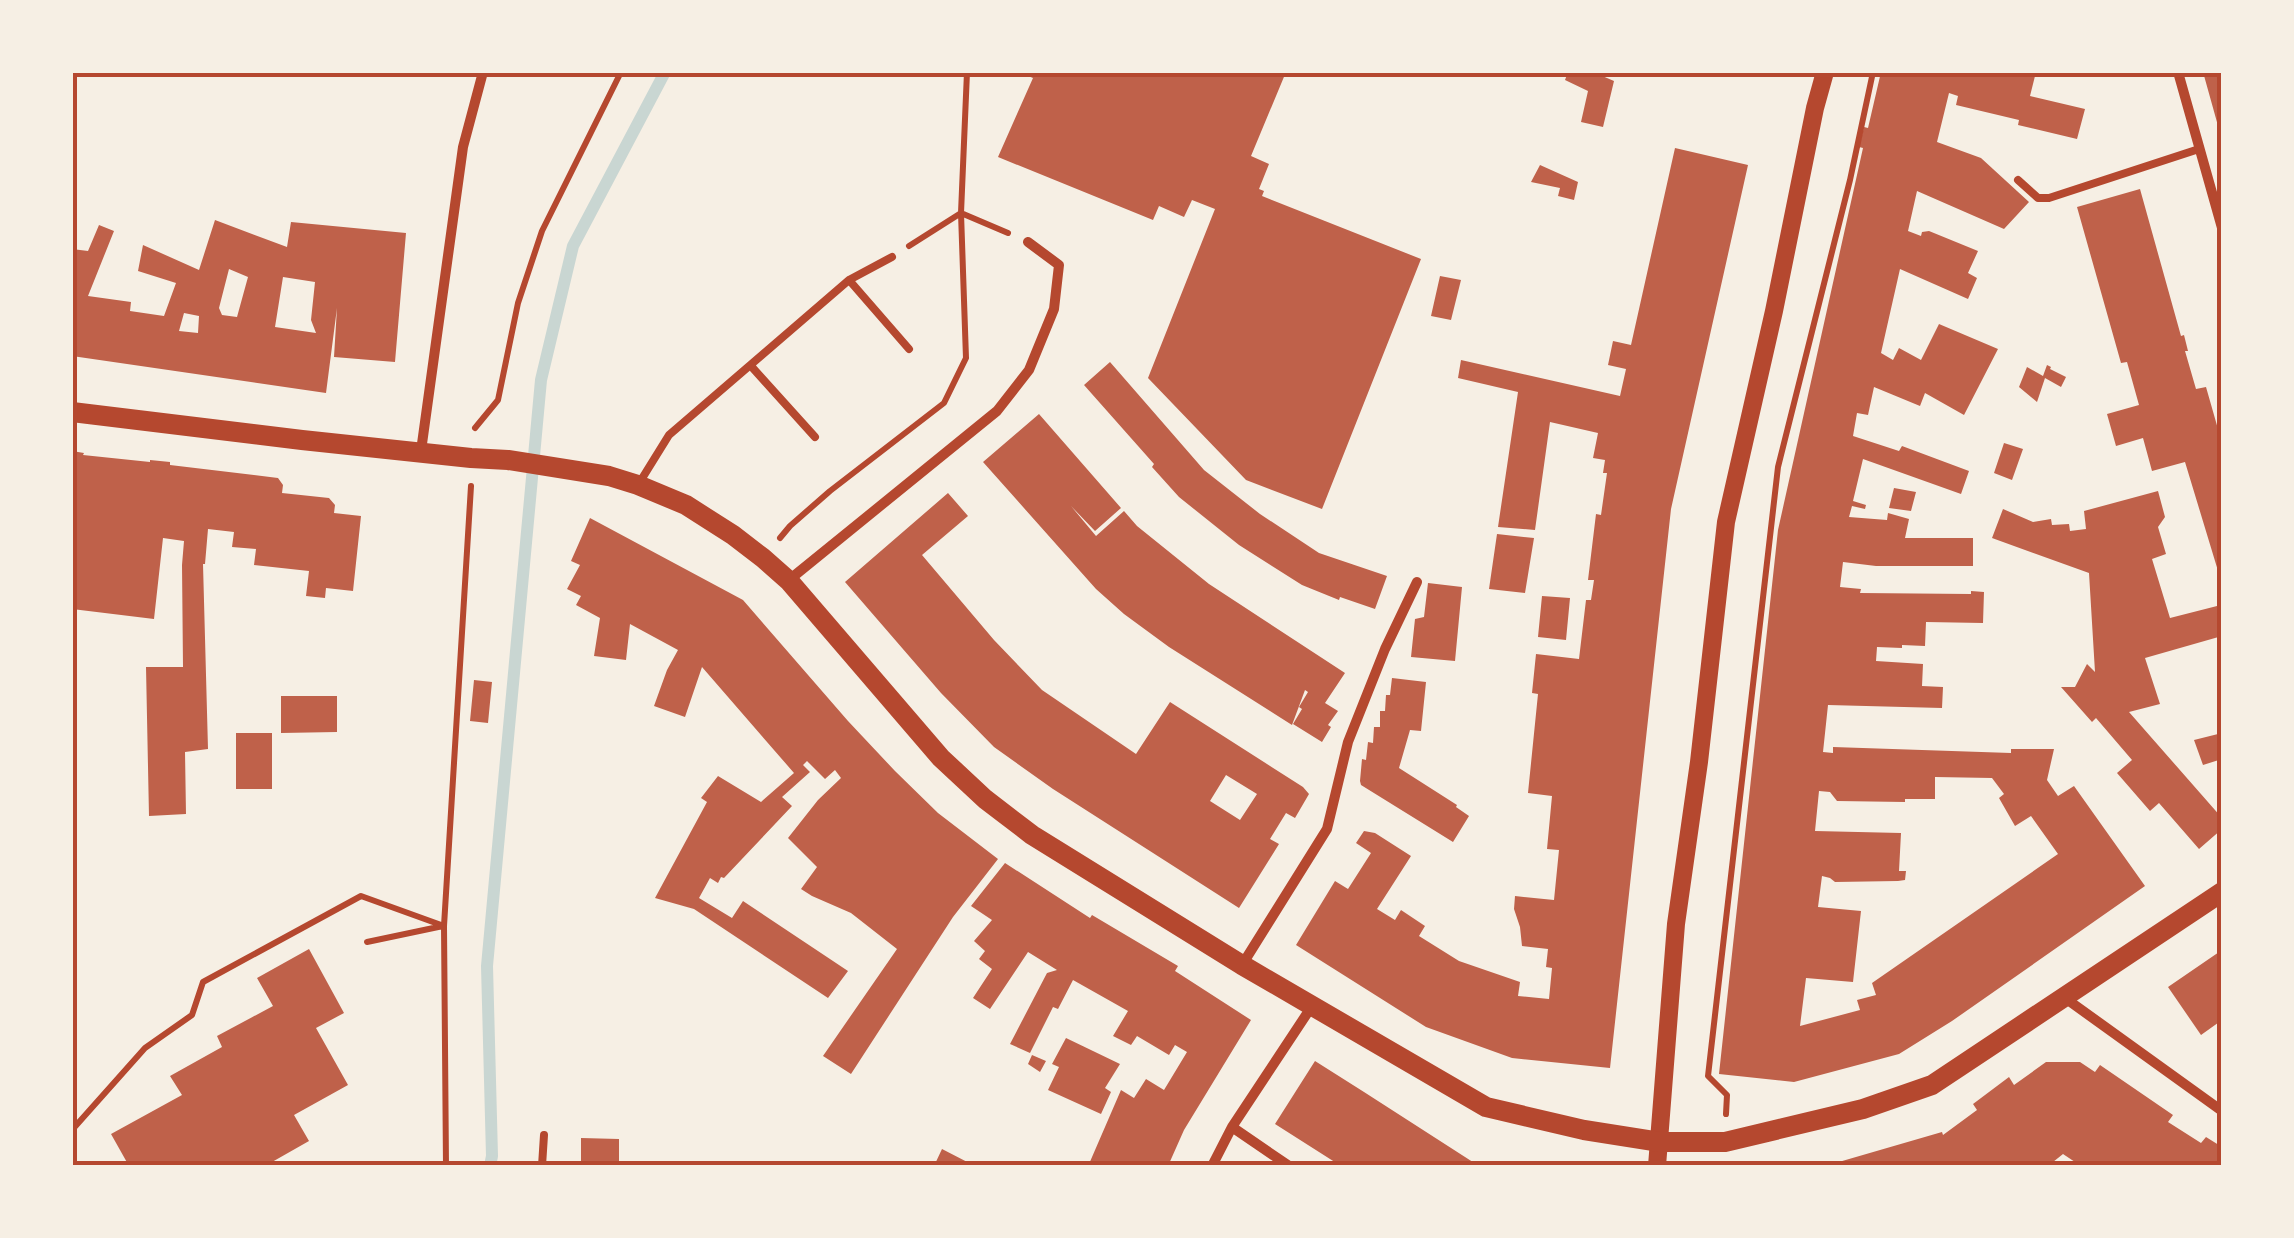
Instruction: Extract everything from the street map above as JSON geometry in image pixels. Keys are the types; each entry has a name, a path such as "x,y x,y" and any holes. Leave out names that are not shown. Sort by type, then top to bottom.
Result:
{"main road":[{"path":"72,412 554,466 638,484 686,505 763,558 789,581 940,758 1032,835 1486,1107 1584,1130 1660,1142 1724,1142 1862,1109 1932,1084 2222,892"}],"street":[{"path":"421,452 463,146 483,72"},
{"path":"1656,1166 1676,924 1700,762 1726,522 1826,72"},
{"path":"2178,72 2222,228"},
{"path":"789,581 997,411 1029,370 1054,309 1060,264 1028,242"},
{"path":"1242,964 1327,829 1348,742 1385,649 1418,582"},
{"path":"2064,997 2222,1111"},
{"path":"1212,1166 1232,1127 1312,1006"},
{"path":"1232,1127 1289,1166"}],"lane":[{"path":"2018,180 2038,198 2049,198 2199,149"},
{"path":"638,484 669,435 850,280 892,257"},
{"path":"850,280 909,349"},
{"path":"752,366 815,437"},
{"path":"542,1166 544,1135"}],"path":[{"path":"446,1166 444,926 475,428 498,400 518,303 542,231 622,72"},
{"path":"1724,1142 1727,1095 1708,1076 1778,466 1874,72"},
{"path":"892,257 962,214 1028,242"},
{"path":"72,1130 145,1048 192,1015 203,982 361,896 444,926"},
{"path":"366,942 444,926"}],"building":[{"path":"1019,72 1286,72 1251,156 1269,164 1259,189 1264,191 1262,196 1421,259 1322,509 1246,480 1148,378 1215,209 1192,200 1184,217 1159,206 1153,220 998,157 1033,78"},
{"path":"1568,72 1593,72 1614,81 1603,127 1581,122 1588,91 1565,80"},
{"path":"1881,72 2036,72 2030,96 2085,109 2077,139 1956,105 1958,96 1949,93 1937,142 1981,158 2029,202 2004,229 1917,191 1908,231 1921,236 1929,231 1978,251 1968,273 1977,278 1968,299 1900,269 1881,353 1893,360 1899,348 1921,360 1939,324 1998,349 1964,415 1925,393 1920,406 1874,387 1868,415 1857,413 1853,436 1899,451 1902,446 1969,471 1961,494 1863,459 1853,501 1866,505 1865,509 1852,506 1849,517 1887,520 1888,513 1909,519 1905,538 1973,538 1973,566 1843,562 1840,587 1861,589 1860,593 1984,592 1983,623 1926,622 1925,646 1877,647 1876,661 1923,664 1922,686 1943,687 1942,708 1828,705 1823,752 1833,753 1833,747 2011,753 2011,749 2054,749 2047,780 2058,796 2074,786 2145,886 1899,1054 1794,1082 1719,1074 1778,530 1863,148 1859,147 1864,127 1868,128","holes":["1935,777 1992,778 2004,794 1999,798 2015,826 2031,816 2058,854 1872,983 1876,995 1857,1000 1860,1010 1800,1026 1806,978 1853,982 1861,911 1818,907 1822,876 1835,882 1898,881 1905,880 1906,871 1899,871 1901,833 1815,831 1819,791 1830,792 1837,801 1905,802 1935,799"]},
{"path":"2203,72 2222,72 2222,133 2220,133"},
{"path":"1675,148 1748,165 1671,509 1610,1068 1512,1058 1426,1027 1296,945 1335,881 1348,889 1371,853 1356,843 1364,831 1375,833 1411,856 1377,909 1395,920 1401,910 1425,926 1419,936 1459,961 1520,982 1518,996 1549,999 1552,968 1546,967 1548,949 1522,946 1514,909 1515,896 1554,900 1559,850 1547,849 1552,796 1528,793 1538,694 1532,693 1536,654 1579,659 1586,600 1591,600 1594,580 1588,580 1596,514 1601,515 1607,473 1603,473 1605,460 1593,458 1598,433 1550,422 1535,530 1498,527 1518,392 1458,378 1461,360 1620,396 1626,369 1608,365 1613,341 1631,345"},
{"path":"1540,165 1578,182 1574,200 1558,196 1560,188 1531,182"},
{"path":"2140,189 2181,336 2184,335 2196,389 2206,387 2222,443 2222,584 2185,462 2152,471 2143,438 2116,446 2107,414 2139,405 2127,362 2121,363 2077,207"},
{"path":"215,220 287,247 291,222 406,233 395,362 334,357 337,308 326,393 72,356 72,249 88,251 99,225 114,231 88,296 131,302 130,311 164,316 176,283 138,271 143,245 199,270","holes":["229,269 248,277 237,317 222,315 219,308","283,277 315,282 311,320 316,333 275,327","184,313 199,316 198,333 179,331"]},
{"path":"1440,276 1461,280 1451,320 1431,316"},
{"path":"1110,362 1204,470 1260,514 1319,553 1387,576 1375,609 1302,585 1239,545 1179,497 1084,385"},
{"path":"2047,365 2066,377 2061,387 2045,378 2037,402 2019,387 2027,367 2043,376"},
{"path":"1039,414 1121,508 1095,531 1071,506 1096,536 1124,511 1209,584 1345,673 1325,703 1338,711 1322,742 1293,724 1308,692 1305,690 1292,725 1169,647 1096,589 983,462"},
{"path":"2004,443 2023,449 2012,480 1994,473"},
{"path":"72,451 278,478 283,485 282,493 329,498 335,505 334,513 361,516 353,591 326,588 325,598 306,596 309,571 254,565 256,549 232,547 234,532 208,529 203,564 208,749 185,752 186,814 149,816 146,667 183,667 184,541 163,538 154,619 72,609"},
{"path":"1894,488 1916,492 1911,511 1889,508"},
{"path":"2158,491 2165,517 2158,527 2166,554 2152,559 2170,618 2217,606 2218,611 2222,610 2222,636 2145,658 2160,704 2129,712 2222,818 2222,829 2199,849 2159,803 2150,811 2117,773 2132,760 2096,718 2092,722 2061,687 2075,687 2087,664 2095,672 2089,573 1992,538 2003,509 2033,522 2051,519 2052,525 2069,524 2070,531 2086,529 2084,511"},
{"path":"948,493 968,516 922,555 1042,690 1136,754 1170,702 1309,794 1295,818 1286,813 1270,839 1279,844 1239,908 994,747 941,693 845,582","holes":["1226,775 1257,794 1240,820 1210,801"]},
{"path":"590,518 743,600 895,771 938,813 998,859 953,917 851,1074 823,1056 897,949 851,913 801,889 817,867 788,838 841,778 835,770 825,779 807,761 803,765 810,772 782,797 792,806 724,878 718,883 710,878 699,898 732,918 743,901 848,971 828,998 694,909 655,898 707,802 701,798 718,776 761,802 794,773 702,667 685,717 654,706 678,650 630,624 626,660 594,656 600,618 576,605 581,596 567,589 580,565 571,561"},
{"path":"1497,534 1534,538 1525,593 1489,589"},
{"path":"1428,583 1462,587 1455,661 1411,657 1415,619 1424,617"},
{"path":"1542,596 1570,598 1566,640 1538,637"},
{"path":"1392,678 1426,682 1421,731 1410,730 1399,768 1469,816 1453,842 1361,785 1362,759 1366,760 1368,742 1373,743 1374,727 1380,727 1380,711 1385,711"},
{"path":"474,680 492,682 488,723 470,721"},
{"path":"281,696 337,696 337,732 281,733"},
{"path":"236,733 272,733 272,789 236,789"},
{"path":"2222,733 2222,759 2203,765 2194,740"},
{"path":"1005,863 1090,918 1092,915 1178,966 1175,971 1251,1020 1184,1130 1168,1166 1089,1164 1121,1090 1134,1098 1146,1079 1164,1090 1187,1052 1175,1045 1169,1055 1137,1036 1131,1045 1113,1036 1128,1011 1073,980 1058,1009 1053,1007 1030,1053 1010,1044 1047,973 1057,970 1028,952 990,1009 973,998 992,969 979,959 985,951 974,941 992,920 971,906"},
{"path":"309,949 344,1013 316,1028 348,1085 294,1115 309,1141 265,1166 129,1166 111,1134 182,1095 170,1076 222,1047 217,1036 273,1006 257,978"},
{"path":"2222,950 2222,1020 2201,1035 2168,987"},
{"path":"1066,1038 1120,1064 1105,1088 1111,1092 1101,1114 1048,1090 1059,1067 1052,1064"},
{"path":"1032,1055 1046,1061 1040,1072 1028,1064"},
{"path":"1315,1061 1479,1166 1341,1166 1275,1124"},
{"path":"2046,1062 2080,1062 2095,1072 2100,1065 2173,1115 2168,1122 2201,1143 2206,1137 2222,1147 2222,1166 2081,1166 2063,1154 2048,1166 1825,1166 1942,1132 1943,1135 1977,1110 1973,1104 2009,1077 2014,1085"},
{"path":"581,1138 619,1139 619,1166 581,1166"},
{"path":"942,1149 975,1166 934,1166"}],"waterway":[{"path":"490,1166 487,966 541,380 573,246 665,72"}]}
